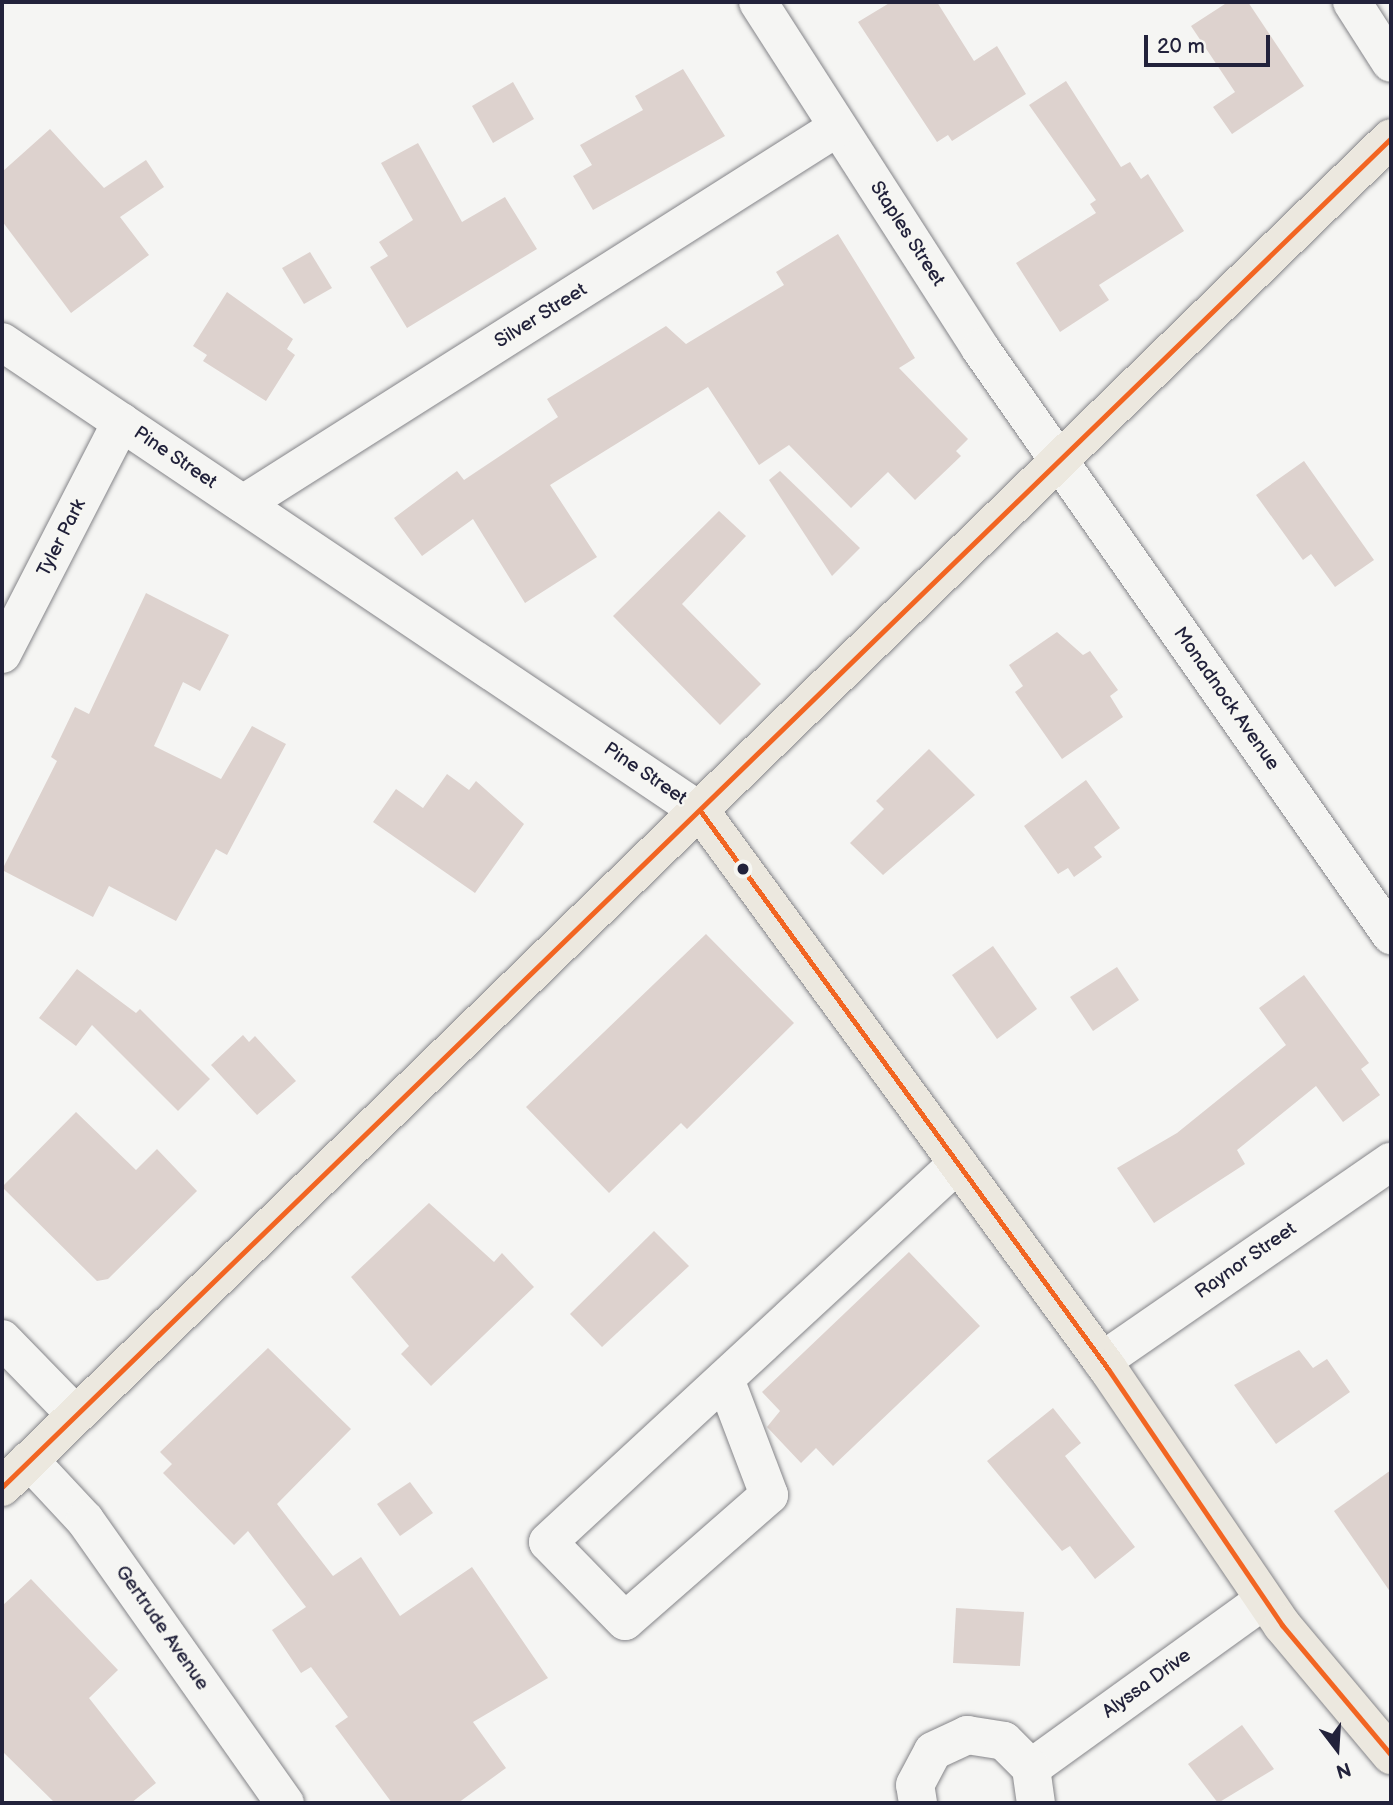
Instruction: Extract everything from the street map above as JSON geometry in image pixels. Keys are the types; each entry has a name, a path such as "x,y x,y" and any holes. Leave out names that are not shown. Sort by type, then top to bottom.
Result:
{"main road":[{"path":"2,1487 701,812 1391,138"},
{"name":"Pine Street","path":"701,812 1102,1361 1264,1600 1391,1755"}],"street":[{"name":"Staples Street","path":"758,2 1060,463"},
{"path":"1352,2 1391,63"},
{"name":"Silver Street","path":"243,504 838,127"},
{"name":"Pine Street","path":"2,342 701,812"},
{"name":"Tyler Park","path":"2,653 121,422"},
{"name":"Monadnock Avenue","path":"1060,463 1391,935"},
{"name":"Raynor Street","path":"1102,1361 1391,1162"},
{"path":"725,1379 769,1495 625,1621 548,1542 958,1163"},
{"path":"2,1339 76,1415"},
{"name":"Gertrude Avenue","path":"29,1460 85,1520 285,1803"},
{"name":"Alyssa Drive","path":"918,1803 915,1784 933,1751 967,1735 1004,1741 1033,1786 1264,1600"}],"building":[{"path":"891,2 937,2 974,61 997,46 1026,94 952,141 948,135 937,142 858,22"},
{"path":"1228,2 1248,2 1304,86 1232,134 1213,107 1235,92 1191,26"},
{"path":"683,69 725,136 593,210 573,176 592,165 580,145 643,110 635,96"},
{"path":"1066,81 1121,167 1130,162 1141,179 1148,174 1184,231 1099,285 1109,300 1060,332 1016,263 1096,213 1090,204 1096,200 1029,105"},
{"path":"513,82 534,119 493,143 472,106"},
{"path":"50,129 104,188 146,160 164,187 120,217 149,255 71,313 2,221 2,172"},
{"path":"418,143 462,222 505,197 537,249 407,328 370,267 388,256 379,242 413,220 381,163"},
{"path":"838,234 915,358 899,368 968,439 956,451 961,456 915,500 888,472 851,508 789,445 759,465 708,387 550,485 597,557 525,603 473,519 422,556 394,518 457,471 464,480 558,417 547,399 666,326 686,344 784,285 776,272"},
{"path":"310,252 332,288 304,304 282,268"},
{"path":"227,292 293,339 287,349 295,355 266,401 203,361 207,355 193,346"},
{"path":"1304,461 1374,560 1335,587 1311,554 1303,560 1256,495"},
{"path":"780,471 860,548 832,576 769,480"},
{"path":"719,511 746,536 682,604 761,684 720,725 613,616"},
{"path":"146,593 229,635 200,691 183,682 154,746 221,779 252,726 286,744 227,855 216,849 176,921 109,886 93,917 2,870 57,761 51,757 75,707 89,714"},
{"path":"1057,632 1083,655 1090,651 1118,690 1110,696 1123,717 1062,759 1015,692 1023,686 1009,665"},
{"path":"929,749 975,795 883,875 850,843 884,809 876,801"},
{"path":"447,774 469,790 476,781 524,824 475,893 373,822 396,789 423,808"},
{"path":"1086,780 1120,828 1094,847 1102,857 1074,877 1068,868 1058,874 1024,826"},
{"path":"706,934 794,1023 687,1129 681,1123 609,1193 526,1107"},
{"path":"993,946 1037,1009 997,1039 952,975"},
{"path":"1117,967 1139,1000 1093,1031 1070,997"},
{"path":"77,969 136,1013 140,1009 210,1079 178,1111 92,1025 76,1046 39,1018"},
{"path":"1304,975 1369,1063 1361,1069 1380,1095 1343,1122 1316,1086 1237,1150 1245,1164 1154,1223 1117,1168 1177,1133 1286,1045 1259,1008"},
{"path":"243,1035 249,1042 255,1036 296,1081 257,1115 211,1065"},
{"path":"76,1112 136,1170 157,1149 197,1191 108,1279 97,1281 2,1187"},
{"path":"429,1203 494,1262 502,1253 534,1287 431,1386 401,1354 409,1346 351,1277"},
{"path":"654,1231 689,1266 602,1347 570,1314"},
{"path":"909,1252 980,1326 833,1466 816,1448 801,1463 767,1427 780,1411 762,1392"},
{"path":"268,1348 351,1429 277,1504 333,1576 361,1557 400,1616 472,1567 548,1678 473,1722 506,1768 458,1803 392,1803 335,1726 348,1717 311,1667 301,1673 272,1630 306,1607 248,1531 234,1545 163,1473 172,1464 160,1452"},
{"path":"1299,1350 1313,1368 1327,1359 1350,1392 1276,1444 1234,1385"},
{"path":"1053,1408 1081,1443 1065,1456 1135,1547 1095,1579 1070,1546 1062,1551 987,1461"},
{"path":"1391,1470 1391,1593 1334,1511"},
{"path":"410,1482 433,1513 400,1536 377,1504"},
{"path":"31,1579 118,1670 89,1698 156,1783 131,1803 55,1803 2,1751 2,1606"},
{"path":"956,1608 1024,1612 1020,1666 953,1663"},
{"path":"1242,1725 1274,1769 1218,1803 1188,1764"}],"transit line":[{"path":"2,1487 1391,138"},
{"path":"701,812 1108,1369 1282,1625 1391,1755"}]}
